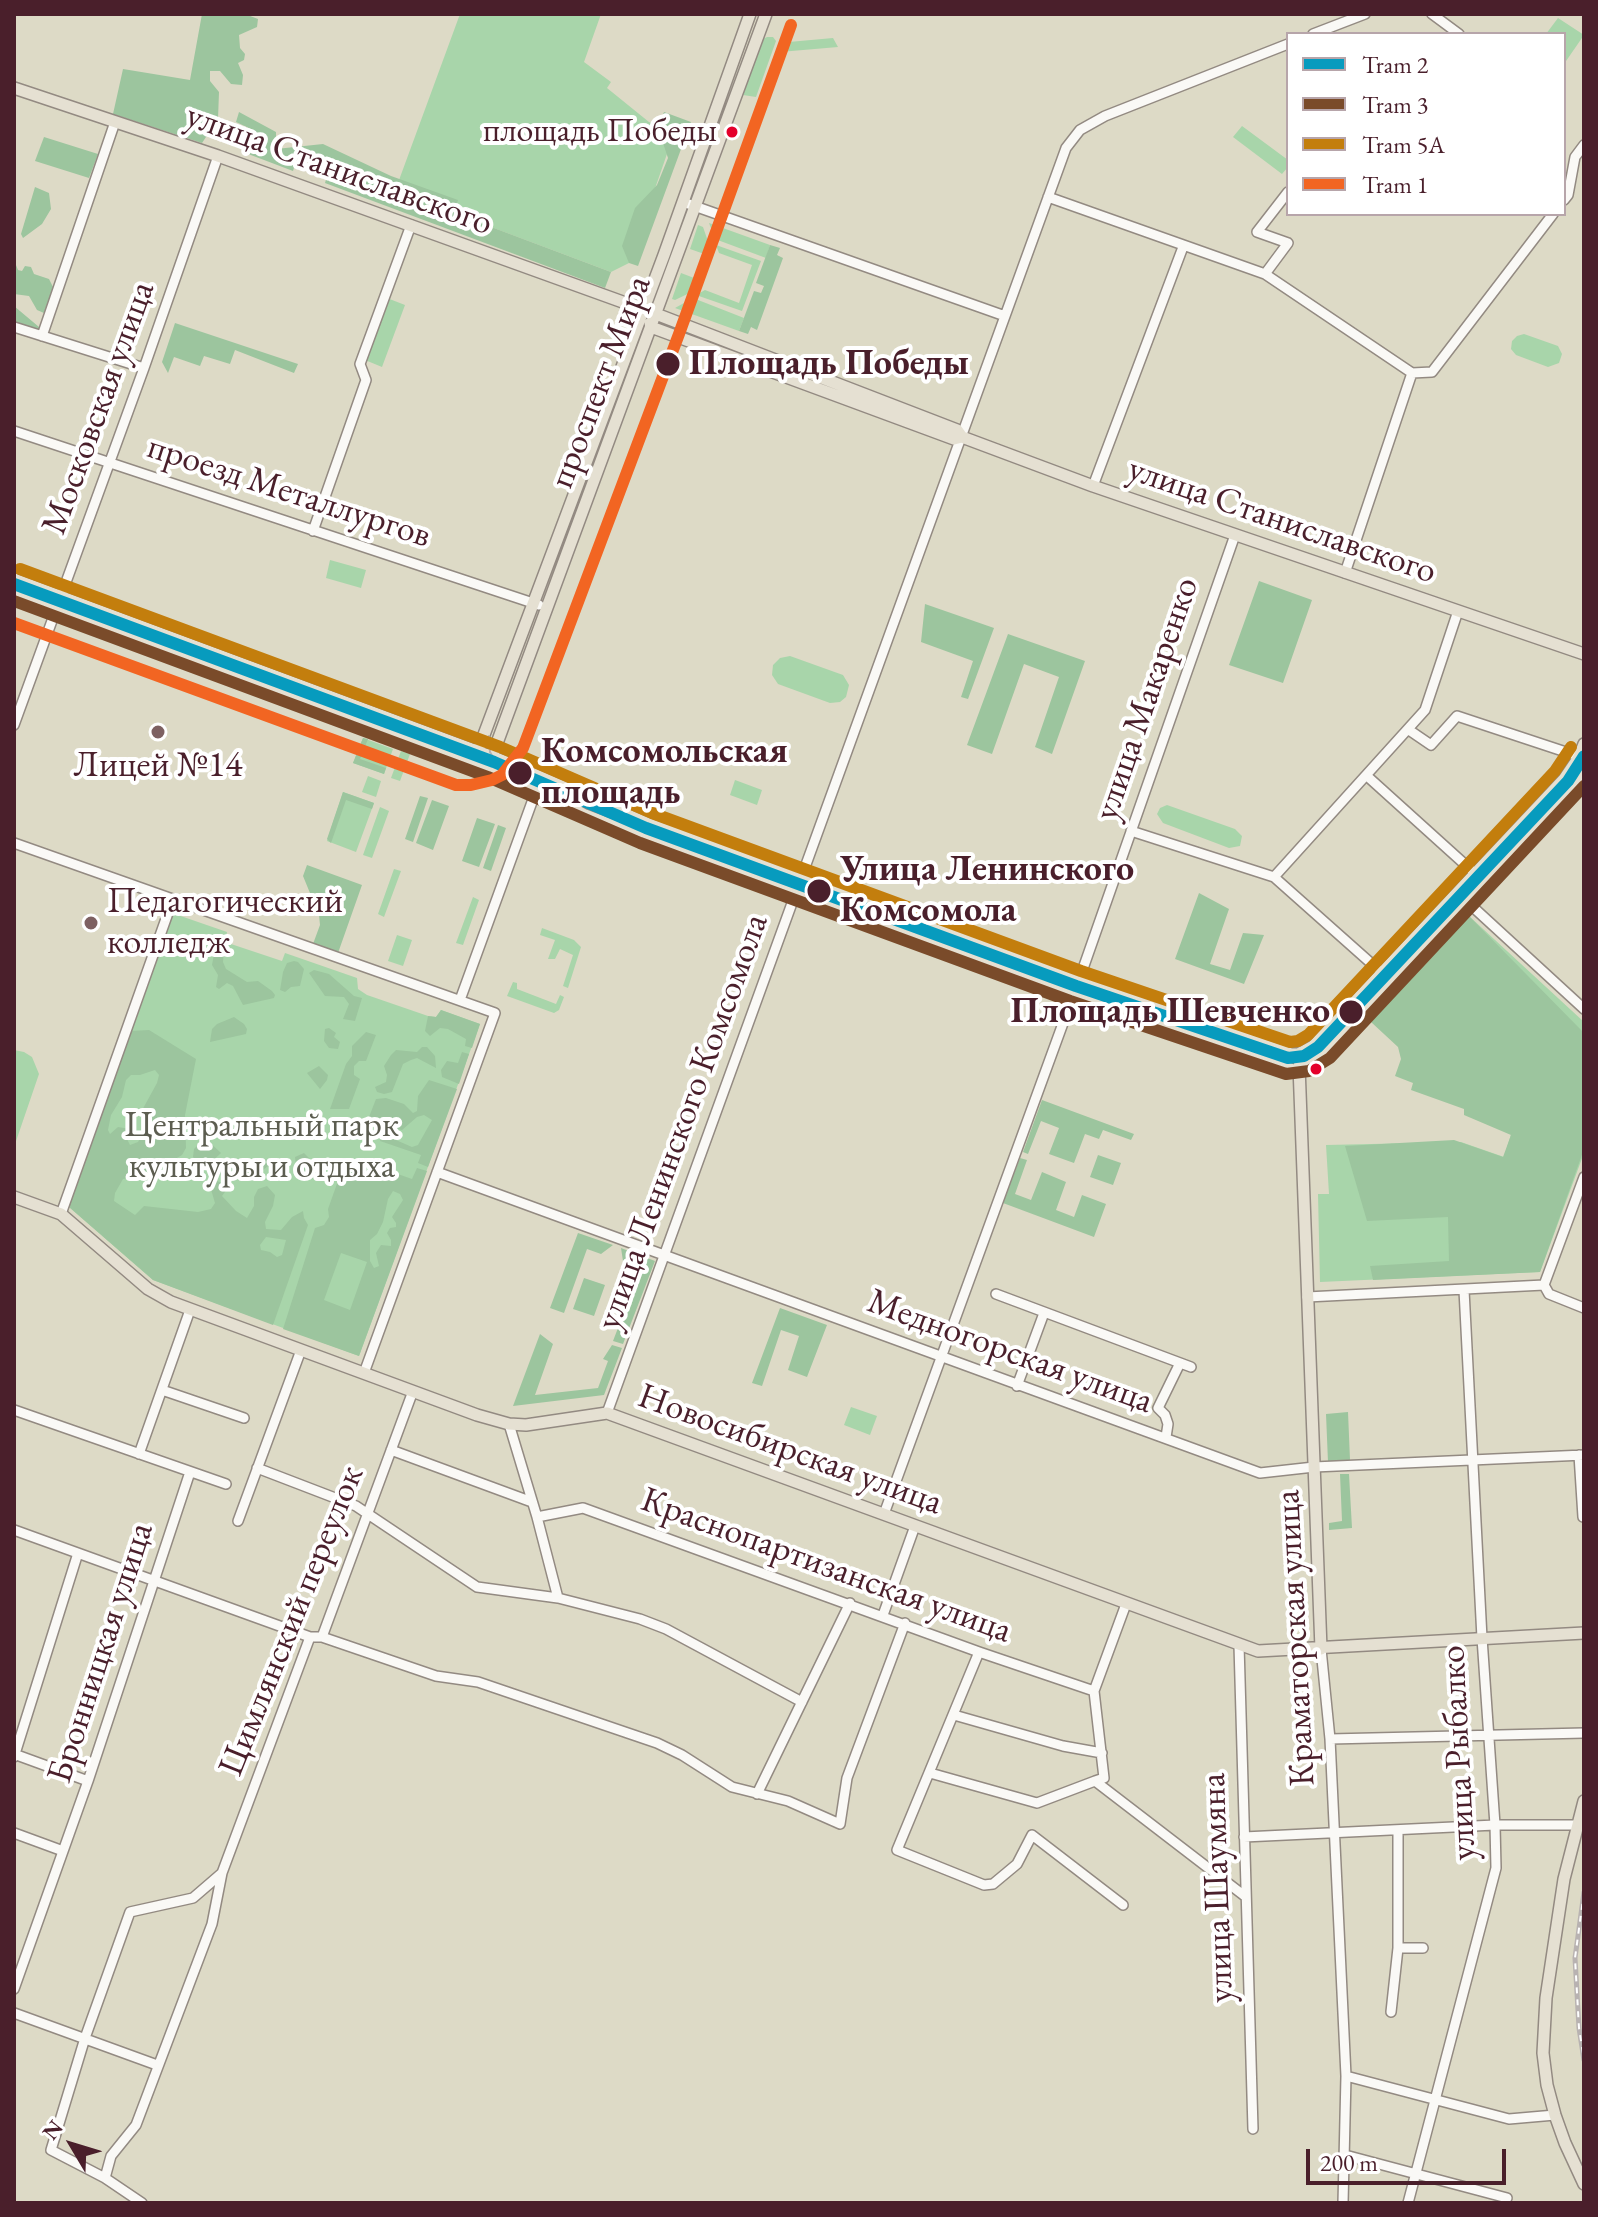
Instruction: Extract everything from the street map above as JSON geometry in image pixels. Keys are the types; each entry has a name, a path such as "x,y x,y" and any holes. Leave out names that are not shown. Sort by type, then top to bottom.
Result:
{"main road":[{"name":"проспект Мира","path":"472,765 644,309 750,14"},
{"name":"проспект Мира","path":"488,771 553,587 697,207 766,14"},
{"name":"улица Станиславского","path":"14,88 218,156 644,309 957,430 962,437 1093,486 1584,654"},
{"path":"644,309 651,327"},
{"name":"улица Станиславского","path":"651,327 954,439 962,437"},
{"path":"14,579 281,679 364,724 488,771 585,815 1073,995 1293,1070 1313,1062 1333,1033 1584,770"},
{"path":"14,595 277,691 369,712 560,783 591,800 649,824 802,877 1078,981 1283,1052 1298,1054 1333,1033"},
{"path":"1568,784 1582,757 1584,744"},
{"name":"Краматорская улица","path":"1298,1054 1321,1649"},
{"name":"Новосибирская улица","path":"14,1197 61,1214 148,1289 190,1310 509,1424 526,1425 607,1413 1258,1651 1584,1633"},
{"path":"1584,1801 1564,1879 1544,2025 1547,2085 1565,2143 1584,2184"}],"street":[{"path":"1318,32 1365,14"},
{"path":"1432,14 1456,32"},
{"name":"улица Ленинского Комсомола","path":"607,1413 1066,148 1080,130 1121,109 1286,45"},
{"path":"42,336 115,122"},
{"path":"1566,198 1575,157 1584,145"},
{"name":"Московская улица","path":"14,725 218,156"},
{"path":"1265,274 1288,243 1257,232 1286,195"},
{"path":"1048,197 1265,274 1412,373 1432,372 1551,216"},
{"path":"683,202 1005,316"},
{"path":"313,531 366,380 360,364 411,225"},
{"path":"1093,486 1183,247"},
{"path":"14,327 144,368"},
{"path":"1345,573 1412,373"},
{"path":"608,401 621,405"},
{"path":"600,423 613,428"},
{"name":"проезд Металлургов","path":"14,431 546,607"},
{"path":"576,486 589,491"},
{"name":"улица Макаренко","path":"884,1514 1073,995 1235,535"},
{"path":"540,582 553,587"},
{"path":"1274,877 1425,710 1458,611"},
{"path":"181,657 187,643"},
{"path":"516,647 530,652"},
{"path":"277,691 281,679"},
{"path":"364,724 369,712"},
{"path":"1409,730 1431,745 1457,716 1582,757"},
{"path":"1367,776 1481,875"},
{"path":"555,799 560,783"},
{"path":"460,1000 536,791"},
{"path":"585,815 591,800"},
{"path":"643,837 649,824"},
{"path":"1131,831 1274,877 1386,977"},
{"path":"671,848 677,834"},
{"path":"14,843 495,1013 364,1373"},
{"path":"714,864 720,849"},
{"path":"728,869 734,854"},
{"path":"1462,897 1584,1009"},
{"path":"61,1214 173,899"},
{"path":"932,944 937,928"},
{"path":"1140,1019 1145,1004"},
{"path":"1198,1039 1202,1024"},
{"name":"Медногорская улица","path":"437,1172 1260,1473 1314,1467 1582,1455"},
{"path":"1584,1177 1544,1285 1549,1294 1584,1308"},
{"path":"1307,1297 1544,1285"},
{"name":"улица Рыбалко","path":"1408,2203 1496,1868 1464,1290"},
{"path":"996,1294 1191,1367"},
{"path":"139,1454 190,1310"},
{"path":"1017,1386 1044,1313"},
{"path":"238,1521 301,1350"},
{"path":"1166,1437 1168,1424 1158,1408 1180,1363"},
{"path":"162,1390 244,1418"},
{"name":"Цимлянский переулок","path":"105,2178 111,2156 136,2125 212,1924 222,1873 310,1637 322,1637 413,1391"},
{"path":"14,1410 226,1484"},
{"path":"509,1424 558,1598"},
{"path":"391,1450 532,1502"},
{"path":"1582,1455 1583,1517"},
{"path":"257,1468 356,1506 477,1587 558,1598 622,1613 666,1629 802,1702"},
{"name":"Бронницкая улица","path":"14,1989 88,1781 190,1472"},
{"name":"Краснопартизанская улица","path":"537,1517 583,1508 1094,1691"},
{"path":"883,1615 915,1526"},
{"path":"14,1530 310,1637"},
{"path":"78,1553 14,1755 88,1781"},
{"path":"757,1794 850,1603"},
{"path":"930,1773 1037,1803 1104,1778 1094,1691 1126,1604"},
{"path":"322,1637 436,1676 478,1682 657,1743 732,1787 788,1801 840,1824 847,1778 905,1623"},
{"name":"улица Шаумяна","path":"1239,1645 1253,2129"},
{"name":"Краматорская улица","path":"1321,1649 1330,1739 1346,2076 1343,2203"},
{"path":"979,1652 897,1850 984,1885 993,1884 1017,1864 1032,1835 1123,1905"},
{"path":"954,1715 1063,1746 1102,1753"},
{"path":"1330,1739 1584,1733"},
{"path":"1095,1781 1246,1897"},
{"path":"1244,1837 1495,1825 1576,1825"},
{"path":"1391,2012 1398,1948 1398,1830"},
{"path":"14,1833 63,1851"},
{"path":"142,2203 105,2178 51,2150 85,2038 130,1912 193,1898 222,1873"},
{"path":"1398,1948 1423,1948"},
{"path":"14,2013 157,2065"},
{"path":"1346,2076 1509,2119 1555,2115"},
{"path":"1345,2155 1507,2198"}],"green space":[{"path":"202,14 245,14 258,19 257,27 239,35 240,48 245,54 244,60 238,63 243,75 242,85 231,84 220,71 210,71 210,81 219,92 218,119 202,143 113,114 123,69 190,80"},
{"path":"460,14 601,14 584,62 611,82 607,88 649,122 675,131 629,263 611,272 395,191"},
{"path":"1558,18 1584,35 1566,61 1566,32 1548,32"},
{"path":"785,36 789,42 833,38 838,47 780,52"},
{"path":"773,37 776,41 756,97 743,95 763,39"},
{"path":"239,112 276,132 276,149 323,144 391,176 458,200 454,213 611,272 605,288 325,183 330,166 298,155 293,171 243,152 251,129 236,122"},
{"path":"664,112 691,122 638,266 629,263 622,246 635,208 657,185 668,158 658,128"},
{"path":"1242,126 1286,159 1286,169 1282,174 1233,137"},
{"path":"44,137 98,154 89,178 35,161"},
{"path":"35,187 49,193 51,209 42,224 23,238 21,234"},
{"path":"709,223 770,245 766,258 715,239"},
{"path":"698,225 703,227 710,256 690,249"},
{"path":"716,245 761,261 742,311 696,295 705,290 739,303 752,265 719,253"},
{"path":"770,245 780,248 777,255 783,258 757,330 751,327 748,334 739,331 754,291 761,293 764,286 756,283"},
{"path":"14,260 18,270 31,267 34,274 49,279 53,287 44,313 37,310 29,296 14,294"},
{"path":"681,273 702,281 700,288 675,300 672,299"},
{"path":"387,298 405,305 382,367 365,360"},
{"path":"693,298 744,318 739,331 675,308"},
{"path":"14,306 39,327 39,331 14,323"},
{"path":"175,323 298,364 294,373 235,350 230,364 204,356 200,366 174,357 168,373 162,362"},
{"path":"1524,334 1558,346 1562,354 1559,363 1548,367 1516,355 1511,349 1512,341"},
{"path":"330,560 366,570 361,588 326,578"},
{"path":"1259,581 1312,600 1283,683 1229,665"},
{"path":"925,604 994,628 968,699 961,697 973,661 921,642"},
{"path":"1008,634 1085,661 1052,754 1035,747 1059,677 1024,664 992,754 967,745"},
{"path":"790,656 843,675 849,685 846,697 840,702 830,703 778,684 772,675 773,665 780,658"},
{"path":"363,738 393,749 384,774 353,763"},
{"path":"363,738 368,739 360,759 386,768 384,774 353,763"},
{"path":"401,751 410,754 400,781 391,778"},
{"path":"368,776 381,781 376,797 362,792"},
{"path":"735,780 762,790 757,805 730,795"},
{"path":"343,792 374,803 356,852 327,841"},
{"path":"343,792 374,803 372,809 346,800 331,843 327,839"},
{"path":"420,796 428,798 413,842 405,839"},
{"path":"432,800 449,806 433,850 416,843"},
{"path":"1167,805 1235,829 1242,836 1240,846 1229,848 1163,823 1157,814 1160,808"},
{"path":"380,807 389,811 372,858 363,855"},
{"path":"477,818 495,824 479,867 462,861"},
{"path":"498,825 506,828 491,871 483,868"},
{"path":"307,865 362,885 338,953 313,944 320,925 303,876"},
{"path":"394,869 401,871 384,917 378,914"},
{"path":"1199,893 1229,909 1210,964 1230,970 1243,933 1264,935 1244,984 1175,959"},
{"path":"473,897 479,900 463,945 456,943"},
{"name":"Центральный парк культуры и отдыха","path":"172,913 227,932 225,942 282,961 285,953 357,978 358,989 367,995 428,1016 436,1017 441,1010 480,1024 359,1356 153,1280 69,1207"},
{"path":"1469,916 1584,1022 1584,1153 1540,1272 1320,1282 1318,1194 1329,1194 1326,1145 1461,1142 1504,1157 1513,1128 1372,1021"},
{"path":"1469,916 1584,1033 1584,1149 1540,1272 1373,1280 1370,1266 1449,1261 1448,1217 1367,1221 1345,1146 1454,1140 1503,1157 1511,1135 1464,1115 1464,1109 1411,1090 1413,1083 1395,1076 1401,1059 1398,1047 1371,1022"},
{"path":"542,928 574,940 581,947 568,988 563,986 573,955 560,949 555,959 548,959 555,940 540,935"},
{"path":"397,935 412,940 403,966 388,961"},
{"path":"220,948 224,950 226,969 247,982 258,981 272,991 274,998 243,1005 233,986 227,983 219,989 216,987 218,975 212,965 214,954"},
{"path":"294,961 304,969 300,986 291,987 285,992 280,990 283,972 287,963"},
{"path":"314,970 329,974 354,996 362,998 355,1021 343,1019 349,1004 344,997 325,996 309,973"},
{"path":"513,982 517,983 517,989 556,1004 560,995 564,997 559,1010 554,1013 507,996"},
{"path":"441,1010 480,1024 472,1048 465,1046 466,1039 448,1029 440,1028 430,1036 425,1031 428,1016 436,1017"},
{"path":"234,1017 244,1024 246,1034 210,1042 212,1029"},
{"path":"325,1029 336,1033 334,1037 340,1042 338,1049 329,1048 324,1041"},
{"path":"149,1030 196,1059 185,1115 186,1148 182,1155 145,1175 123,1179 114,1201 135,1215 144,1206 198,1212 211,1209 215,1203 210,1186 213,1180 230,1185 222,1196 247,1218 258,1189 267,1186 275,1195 265,1222 266,1229 281,1230 292,1217 303,1211 308,1225 273,1325 153,1280 69,1207 131,1031","holes":["155,1070 159,1075 157,1083 140,1114 147,1120 147,1126 138,1142 130,1145 126,1137 130,1129 118,1127 110,1134 111,1115 122,1097 126,1080 131,1075","266,1237 286,1240 282,1255 277,1257 261,1250 260,1245"]},
{"path":"366,1032 376,1035 366,1061 359,1061 354,1066 354,1075 360,1079 349,1109 330,1109 346,1064 352,1056 352,1046"},
{"path":"427,1047 435,1056 436,1068 417,1058 411,1060 403,1064 392,1092 377,1092 375,1087 386,1082 384,1066 396,1050 417,1052"},
{"path":"14,1050 32,1057 39,1074 14,1147"},
{"path":"462,1052 469,1054 459,1084 442,1077 441,1070 447,1061 458,1063"},
{"path":"319,1066 328,1075 320,1089 307,1073"},
{"path":"429,1080 457,1089 428,1167 418,1163 421,1155 380,1141 386,1123 369,1117 376,1099 386,1098 404,1104 413,1113 417,1111 418,1096","holes":["424,1115 432,1120 418,1145 412,1147 389,1137 389,1131 393,1128 402,1130 417,1117"]},
{"path":"1042,1100 1134,1134 1131,1140 1103,1130 1099,1139 1085,1134 1074,1163 1049,1154 1059,1128 1041,1121 1028,1154 1023,1152"},
{"path":"205,1138 221,1153 204,1169 193,1157 194,1149"},
{"path":"304,1153 309,1158 310,1169 319,1174 314,1179 308,1178 296,1166 295,1157"},
{"path":"1098,1155 1121,1163 1113,1185 1090,1177"},
{"path":"1020,1158 1027,1160 1015,1194 1031,1200 1042,1172 1066,1182 1056,1210 1074,1217 1082,1195 1106,1204 1094,1237 1003,1203"},
{"path":"224,1159 244,1164 269,1159 273,1162 253,1178 228,1179 215,1173"},
{"path":"344,1164 369,1172 372,1165 412,1179 417,1168 427,1171 359,1356 283,1329 315,1228 324,1225 329,1217 328,1209","holes":["393,1191 400,1194 403,1200 392,1217 396,1227 390,1228 387,1233 391,1246 381,1245 376,1253 379,1266 374,1268 370,1261 370,1240 383,1222","341,1253 367,1262 350,1310 324,1300"]},
{"path":"578,1233 613,1245 601,1254 587,1249 564,1313 550,1308"},
{"path":"621,1248 655,1261 623,1344 613,1341 641,1268 623,1261"},
{"path":"584,1278 605,1285 594,1316 573,1309"},
{"path":"780,1308 827,1325 807,1377 788,1370 799,1336 781,1330 762,1386 752,1383"},
{"path":"540,1334 553,1344 535,1395 598,1388 608,1361 603,1359 612,1345 622,1348 604,1395 513,1406"},
{"path":"851,1407 877,1416 870,1435 844,1425"},
{"path":"1348,1412 1350,1460 1328,1462 1326,1414"},
{"path":"1340,1474 1349,1474 1352,1528 1329,1530 1329,1523 1342,1521"}],"tram line":[{"name":"1","path":"14,623 456,785 471,785 502,775 523,748 791,25"},
{"name":"5А","path":"20,569 500,747 652,813 1081,971 1290,1042 1308,1035 1555,771 1571,747"},
{"name":"2","path":"14,584 494,762 646,828 1076,986 1288,1058 1304,1056 1318,1047 1568,781 1584,756"},
{"name":"3","path":"14,601 488,777 640,843 1070,1001 1286,1074 1309,1071 1330,1058 1584,786"},
{"path":"489,736 490,752 499,768"}],"railway":[{"path":"1584,1892 1575,1958 1584,2060"}],"place":[{"name":"площадь Победы","path":"732,132"},
{"name":"Площадь Победы","path":"668,364"},
{"name":"Лицей №14","path":"158,732"},
{"name":"Комсомольская площадь","path":"520,773"},
{"name":"Улица Ленинского Комсомола","path":"819,891"},
{"name":"Педагогический колледж","path":"91,923"},
{"name":"Площадь Шевченко","path":"1351,1012"}]}
